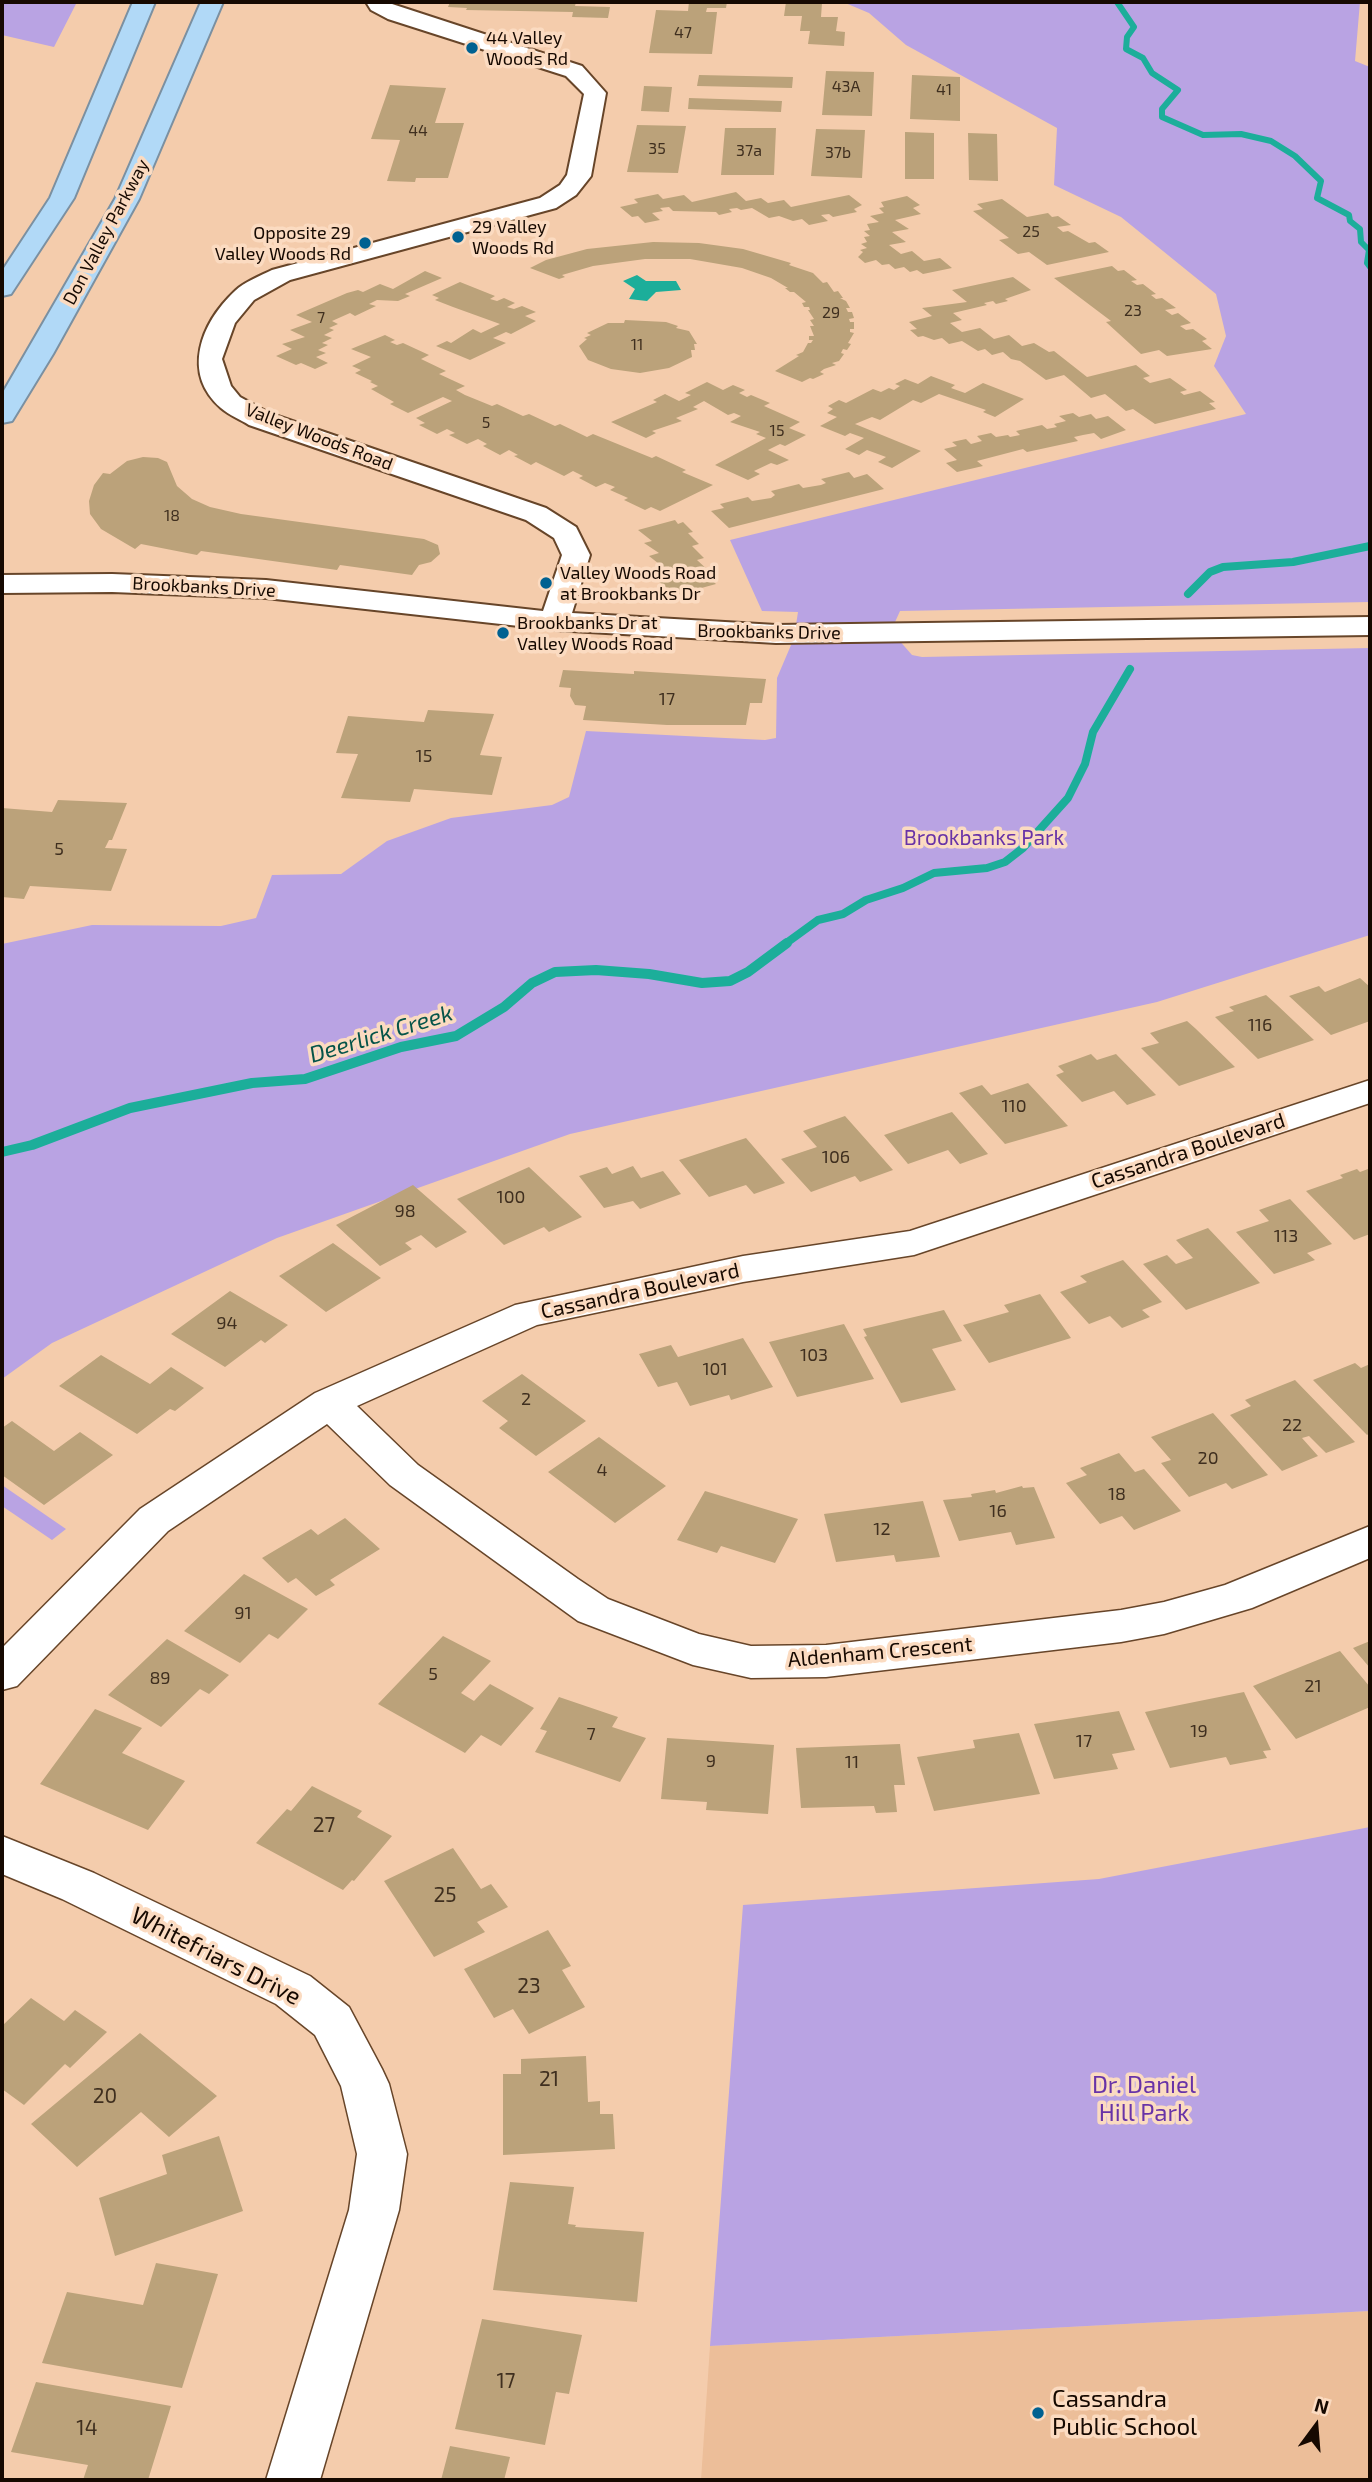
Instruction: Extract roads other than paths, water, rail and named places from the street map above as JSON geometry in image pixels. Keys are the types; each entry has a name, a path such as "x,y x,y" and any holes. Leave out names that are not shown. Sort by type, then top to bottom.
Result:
{"highway":[{"path":"2,289 62,198 144,2"},
{"name":"Don Valley Parkway","path":"2,415 40,354 127,199 212,2"}],"street":[{"name":"Valley Woods Road","path":"376,2 378,6 396,14 574,71 595,93 579,176 568,190 548,203 281,275 245,295 223,321 209,359 218,387 231,403 259,419 536,514 566,533 576,555 555,621"},
{"name":"Brookbanks Drive","path":"2,584 112,583 266,589 555,621 776,634 1370,626"},
{"name":"Cassandra Boulevard","path":"2,1674 154,1520 329,1403 528,1314 743,1269 914,1242 1370,1091"},
{"name":"Aldenham Crescent","path":"329,1403 404,1475 593,1610 693,1649 751,1662 826,1661 1121,1626 1164,1618 1237,1597 1370,1541"},
{"name":"Whitefriars Drive","path":"2,1854 78,1886 293,1990 332,2021 365,2084 382,2154 374,2210 293,2480"}],"water":[{"path":"637,275 646,281 676,281 681,290 656,292 647,301 629,299 635,289 623,281"}],"waterway":[{"name":"Deerlick Creek","path":"1117,2 1134,27 1127,37 1126,49 1143,58 1152,73 1178,90 1162,109 1162,117 1203,135 1241,134 1271,141 1295,156 1321,181 1317,198 1349,215 1350,221 1360,229 1361,242 1369,250 1367,263 1370,267"},
{"name":"Deerlick Creek","path":"1188,594 1210,572 1223,567 1293,562 1370,546"},
{"name":"Deerlick Creek","path":"785,944 818,920 843,914 866,900 903,888 934,873 987,868 1005,862 1023,848 1068,798 1085,764 1093,732 1130,669"},
{"name":"Deerlick Creek","path":"2,1152 32,1145 130,1108 252,1083 305,1079 401,1047 456,1036 504,1007 532,983 555,972 596,970 649,974 702,983 730,981 748,972 787,943"}],"place":[{"name":"44 Valley Woods Rd","path":"472,48"},
{"name":"29 Valley Woods Rd","path":"458,237"},
{"name":"Opposite 29 Valley Woods Rd","path":"365,243"},
{"name":"Valley Woods Road at Brookbanks Dr","path":"546,583"},
{"name":"Brookbanks Dr at Valley Woods Road","path":"503,633"},
{"name":"Cassandra Public School","path":"1038,2413"}],"park label":[{"name":"Brookbanks Park","path":"984,838"},
{"name":"Dr. Daniel Hill Park","path":"1144,2099"}]}
